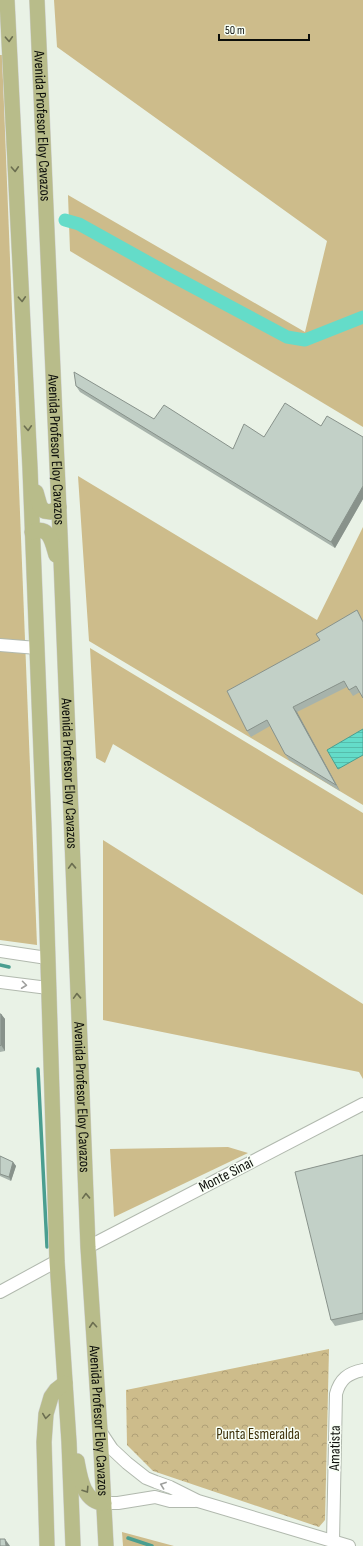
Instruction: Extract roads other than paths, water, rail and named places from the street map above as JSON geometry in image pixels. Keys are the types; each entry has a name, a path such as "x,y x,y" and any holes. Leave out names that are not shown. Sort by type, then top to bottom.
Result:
{"main road":[{"name":"Avenida Profesor Eloy Cavazos","path":"7,0 30,468 57,1261 69,1442 73,1546"},
{"name":"Avenida Profesor Eloy Cavazos","path":"36,0 59,507 88,1246 106,1546"},
{"path":"30,468 41,509 44,512 49,512 59,507"},
{"path":"32,532 40,530 49,535 61,571"},
{"path":"47,1546 44,1442 46,1414 51,1397 56,1390 65,1383"},
{"path":"69,1442 76,1455 82,1485 86,1492 95,1502 104,1503"}],"street":[{"path":"0,645 37,648"},
{"path":"0,951 47,958"},
{"path":"0,982 48,988"},
{"name":"Monte Sinaí","path":"88,1246 363,1104"},
{"path":"0,1292 57,1261"},
{"name":"Amatista","path":"333,1541 336,1394 343,1378 349,1374 363,1370"},
{"path":"100,1431 112,1448 135,1470 146,1478 198,1501 349,1546"},
{"path":"104,1503 118,1503 155,1497 170,1501 198,1501"}],"water":[{"path":"363,729 363,755 338,769 327,750"}],"waterway":[{"path":"65,220 79,224 287,337 305,340 363,317"},
{"path":"0,965 9,967"},
{"path":"38,1069 47,1247"},
{"path":"128,1538 152,1546"}],"park label":[{"name":"Punta Esmeralda","path":"258,1434"}]}
